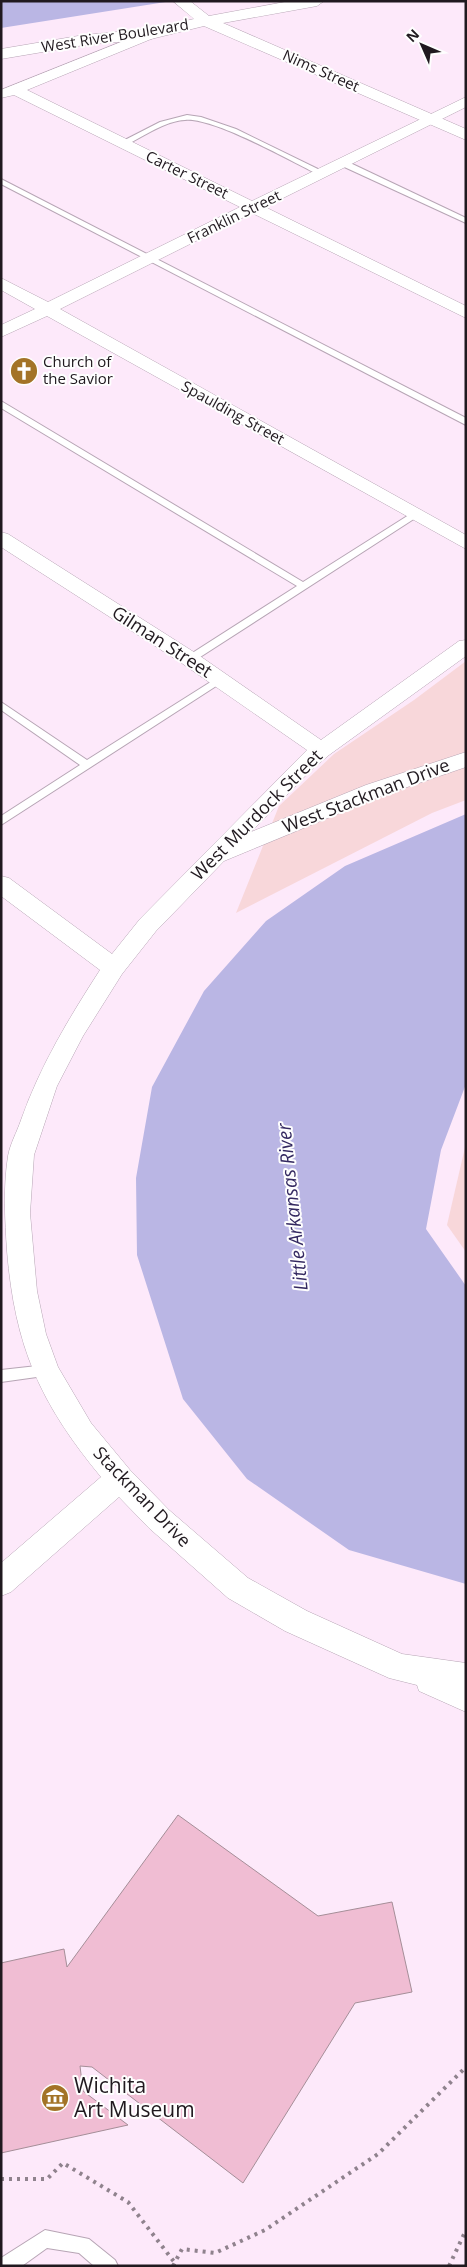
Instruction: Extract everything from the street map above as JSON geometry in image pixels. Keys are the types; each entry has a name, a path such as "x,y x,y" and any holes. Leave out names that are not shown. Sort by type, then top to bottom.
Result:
{"street":[{"name":"West River Boulevard","path":"1,54 84,40 151,34 206,21 317,1"},
{"name":"Nims Street","path":"184,4 206,21 466,135"},
{"path":"8,93 151,34"},
{"name":"Carter Street","path":"8,93 123,143 466,313"},
{"name":"Franklin Street","path":"1,332 466,101"},
{"name":"Spaulding Street","path":"1,283 466,543"},
{"name":"Gilman Street","path":"1,538 190,658 321,750"},
{"name":"West Murdock Street","path":"114,968 148,925 264,804 321,750 466,646"},
{"name":"West Stackman Drive","path":"212,859 322,809 424,771 466,759"},
{"path":"1,884 114,968"},
{"name":"Stackman Drive","path":"114,968 74,1031 11,1157 18,1213 24,1292 33,1334 46,1371 81,1432 120,1479 158,1519 238,1588 304,1625 400,1668 466,1678"},
{"path":"1,1582 120,1479"},
{"path":"400,1668 466,1697"}],"lane":[{"path":"123,143 176,119 189,117 211,122 322,173"},
{"path":"343,163 466,221"},
{"path":"1,181 466,422"},
{"path":"1,404 303,586"},
{"path":"190,658 415,515"},
{"path":"1,821 220,679"},
{"path":"1,705 87,765"},
{"path":"1,1376 46,1371"},
{"path":"6,2266 45,2239 82,2244 109,2266"}],"path":[{"path":"1,2179 47,2179 63,2163 128,2202 174,2264 182,2249 215,2253 265,2230 378,2154 466,2067"},
{"path":"449,2266 466,2230"}],"shaded area":[{"path":"466,661 466,800 432,813 236,913 279,806 334,754 414,700"},
{"path":"466,1143 466,1252 447,1225"}],"water":[{"path":"1,1 172,1 1,28"},
{"name":"Little Arkansas River","path":"466,814 466,1084 441,1150 426,1229 466,1286 466,1584 349,1550 247,1479 183,1399 137,1255 136,1178 152,1087 204,991 266,921 345,866"}],"building":[{"path":"178,1815 318,1916 392,1902 412,1992 355,2003 243,2183 92,2067 80,2066 83,2091 128,2125 1,2153 1,1963 64,1949 67,1967"}],"place":[{"name":"Church of the Savior","path":"24,371"},
{"name":"Wichita Art Museum","path":"55,2098"}]}
